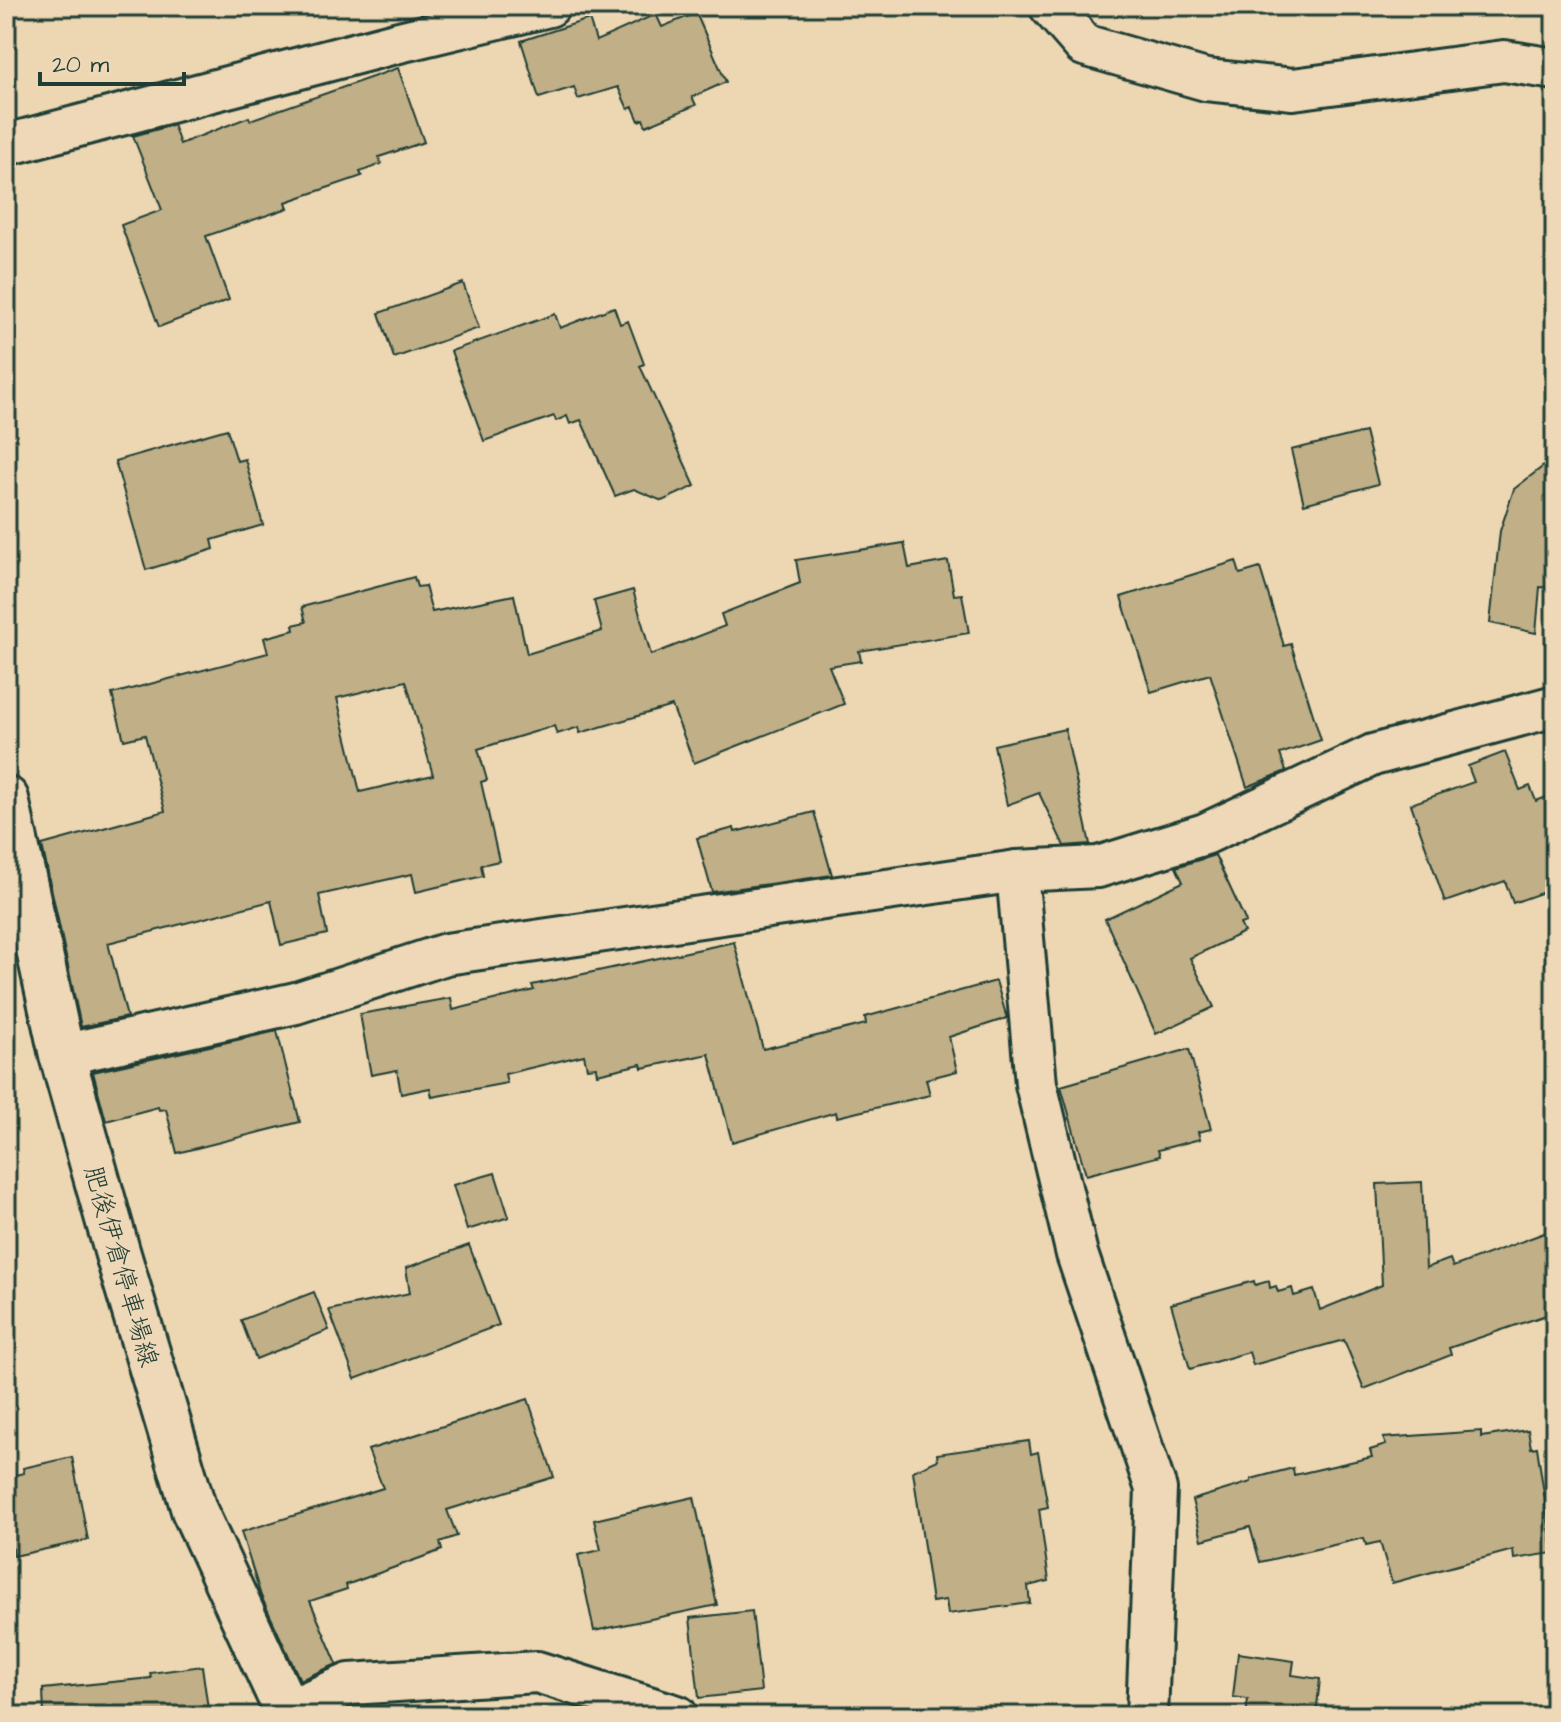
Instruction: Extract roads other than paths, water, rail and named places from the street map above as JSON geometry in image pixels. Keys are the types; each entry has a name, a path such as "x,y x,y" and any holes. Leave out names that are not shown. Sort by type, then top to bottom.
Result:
{"main road":[{"name":"肥後伊倉停車場線","path":"6,799 62,1055 194,1510 288,1714"}],"street":[{"path":"6,145 549,6"},
{"path":"1050,6 1084,45 1206,80 1293,89 1504,61 1555,69"},
{"path":"62,1055 296,1003 446,954 1017,871 1098,867 1205,834 1373,755 1555,706"},
{"path":"1017,871 1036,1084 1077,1254 1156,1489 1147,1716"},
{"path":"288,1714 350,1684 537,1672 677,1716"}]}
